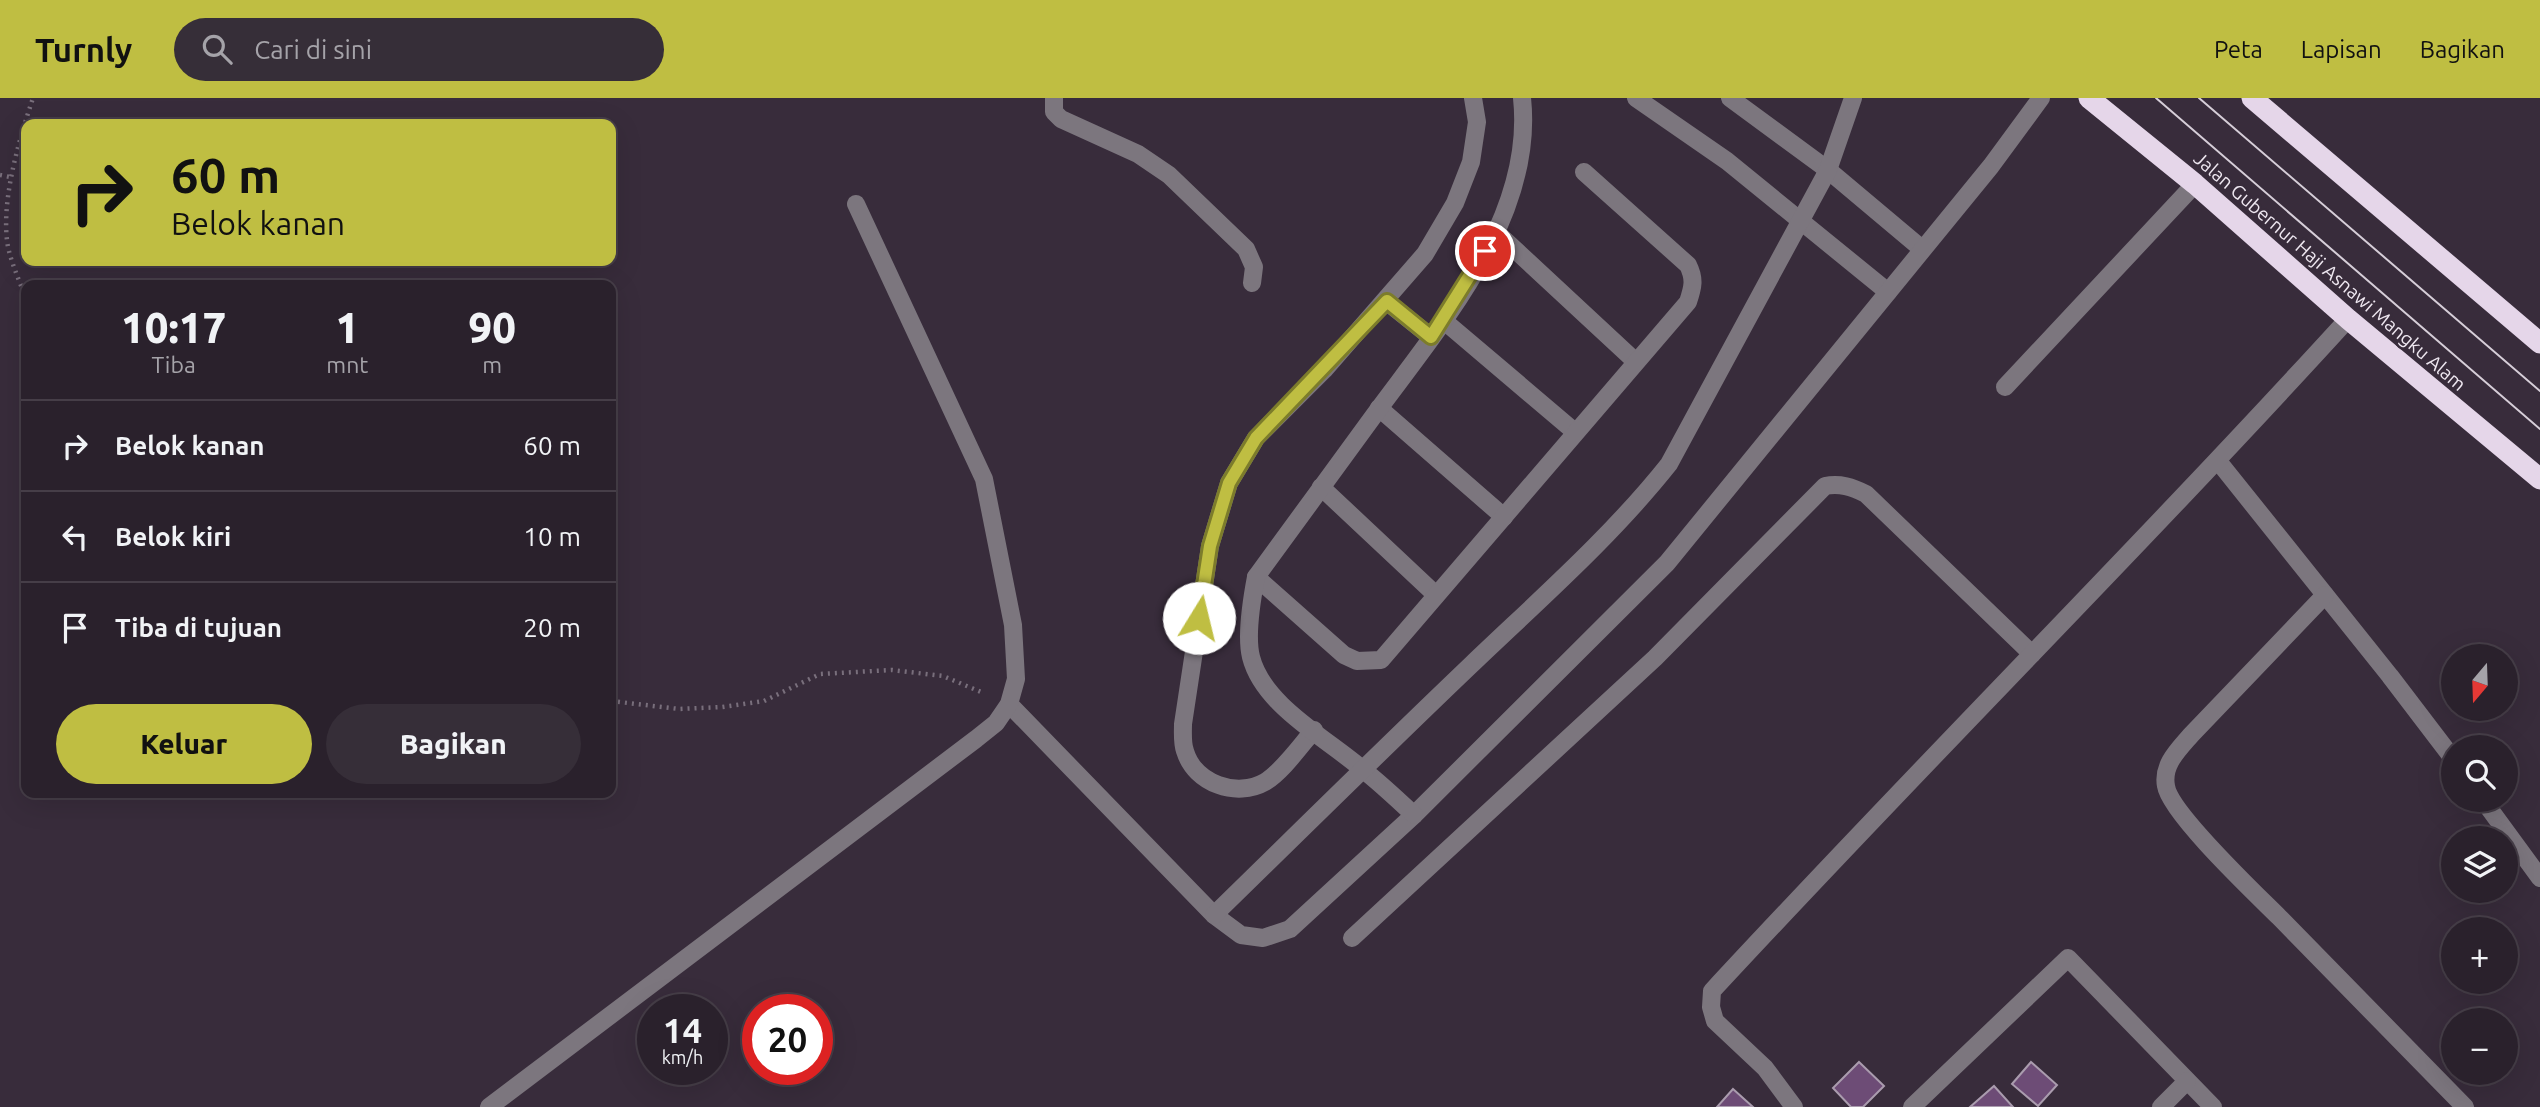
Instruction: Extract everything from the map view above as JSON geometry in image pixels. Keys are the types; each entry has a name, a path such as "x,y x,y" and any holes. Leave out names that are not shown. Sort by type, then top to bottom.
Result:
{"highway":[{"name":"Jalan Gubernur Haji Asnawi Mangku Alam","path":"2089,98 2195,184 2348,319 2540,479"},
{"path":"2252,98 2540,343"}],"street":[{"path":"1054,98 1055,112 1060,119 1138,154 1169,175 1199,201 1246,249 1254,267 1252,283"},
{"path":"1314,730 1269,780 1252,788 1233,790 1215,784 1195,770 1185,751 1183,724 1210,546 1229,483 1256,438 1387,301 1426,254 1455,203 1471,162 1477,122 1473,98"},
{"path":"1414,815 1363,769 1276,700 1260,680 1250,655 1252,598 1256,577 1443,320 1496,232 1513,186 1524,124 1521,98"},
{"path":"1636,98 1727,161 1888,292"},
{"path":"1730,98 1828,170 1922,249"},
{"path":"1214,915 1598,544 1641,499 1669,464 1828,170 1853,98"},
{"path":"1009,704 1214,915 1241,935 1263,938 1290,929 1414,815 1667,563 1991,166 2042,98"},
{"path":"1256,577 1344,655 1357,661 1381,660 1688,302 1694,276 1688,265 1584,172"},
{"path":"2005,387 2195,184"},
{"path":"489,1107 976,739 996,723 1009,704 1016,679 1013,625 984,480 856,204"},
{"path":"1496,232 1635,361"},
{"path":"1387,301 1431,337"},
{"path":"1794,1107 1765,1068 1715,1021 1711,1007 1712,991 2218,461 2348,319"},
{"path":"1443,320 1575,432"},
{"path":"1379,408 1504,517"},
{"path":"2218,461 2441,743"},
{"path":"1352,938 1655,658 1825,485 1843,485 1866,494 2032,654"},
{"path":"1321,487 1436,595"},
{"path":"2325,595 2190,735 2171,759 2165,774 2166,787 2171,801 2224,861 2466,1107"},
{"path":"2492,812 2540,878"},
{"path":"1912,1107 2068,958 2213,1107"},
{"path":"2161,1107 2187,1081"}],"path":[{"path":"26,119 33,98"},
{"path":"21,135 13,159 6,208 7,245 21,285"},
{"path":"0,175 10,177"},
{"path":"616,702 679,709 722,707 765,701 820,674 892,670 943,676 1009,704"}],"building":[{"path":"1859,1062 1884,1086 1863,1107 1851,1107 1833,1088"},
{"path":"2031,1062 2057,1085 2038,1106 2012,1084"},
{"path":"1994,1086 2013,1107 1970,1107"},
{"path":"1733,1089 1753,1107 1717,1107"}],"tram line":[{"path":"2156,98 2540,429"},
{"path":"2199,98 2540,391"}],"route":[{"path":"1199,618 1210,546 1229,483 1256,438 1324,370 1387,301 1431,337 1485,251"}]}
